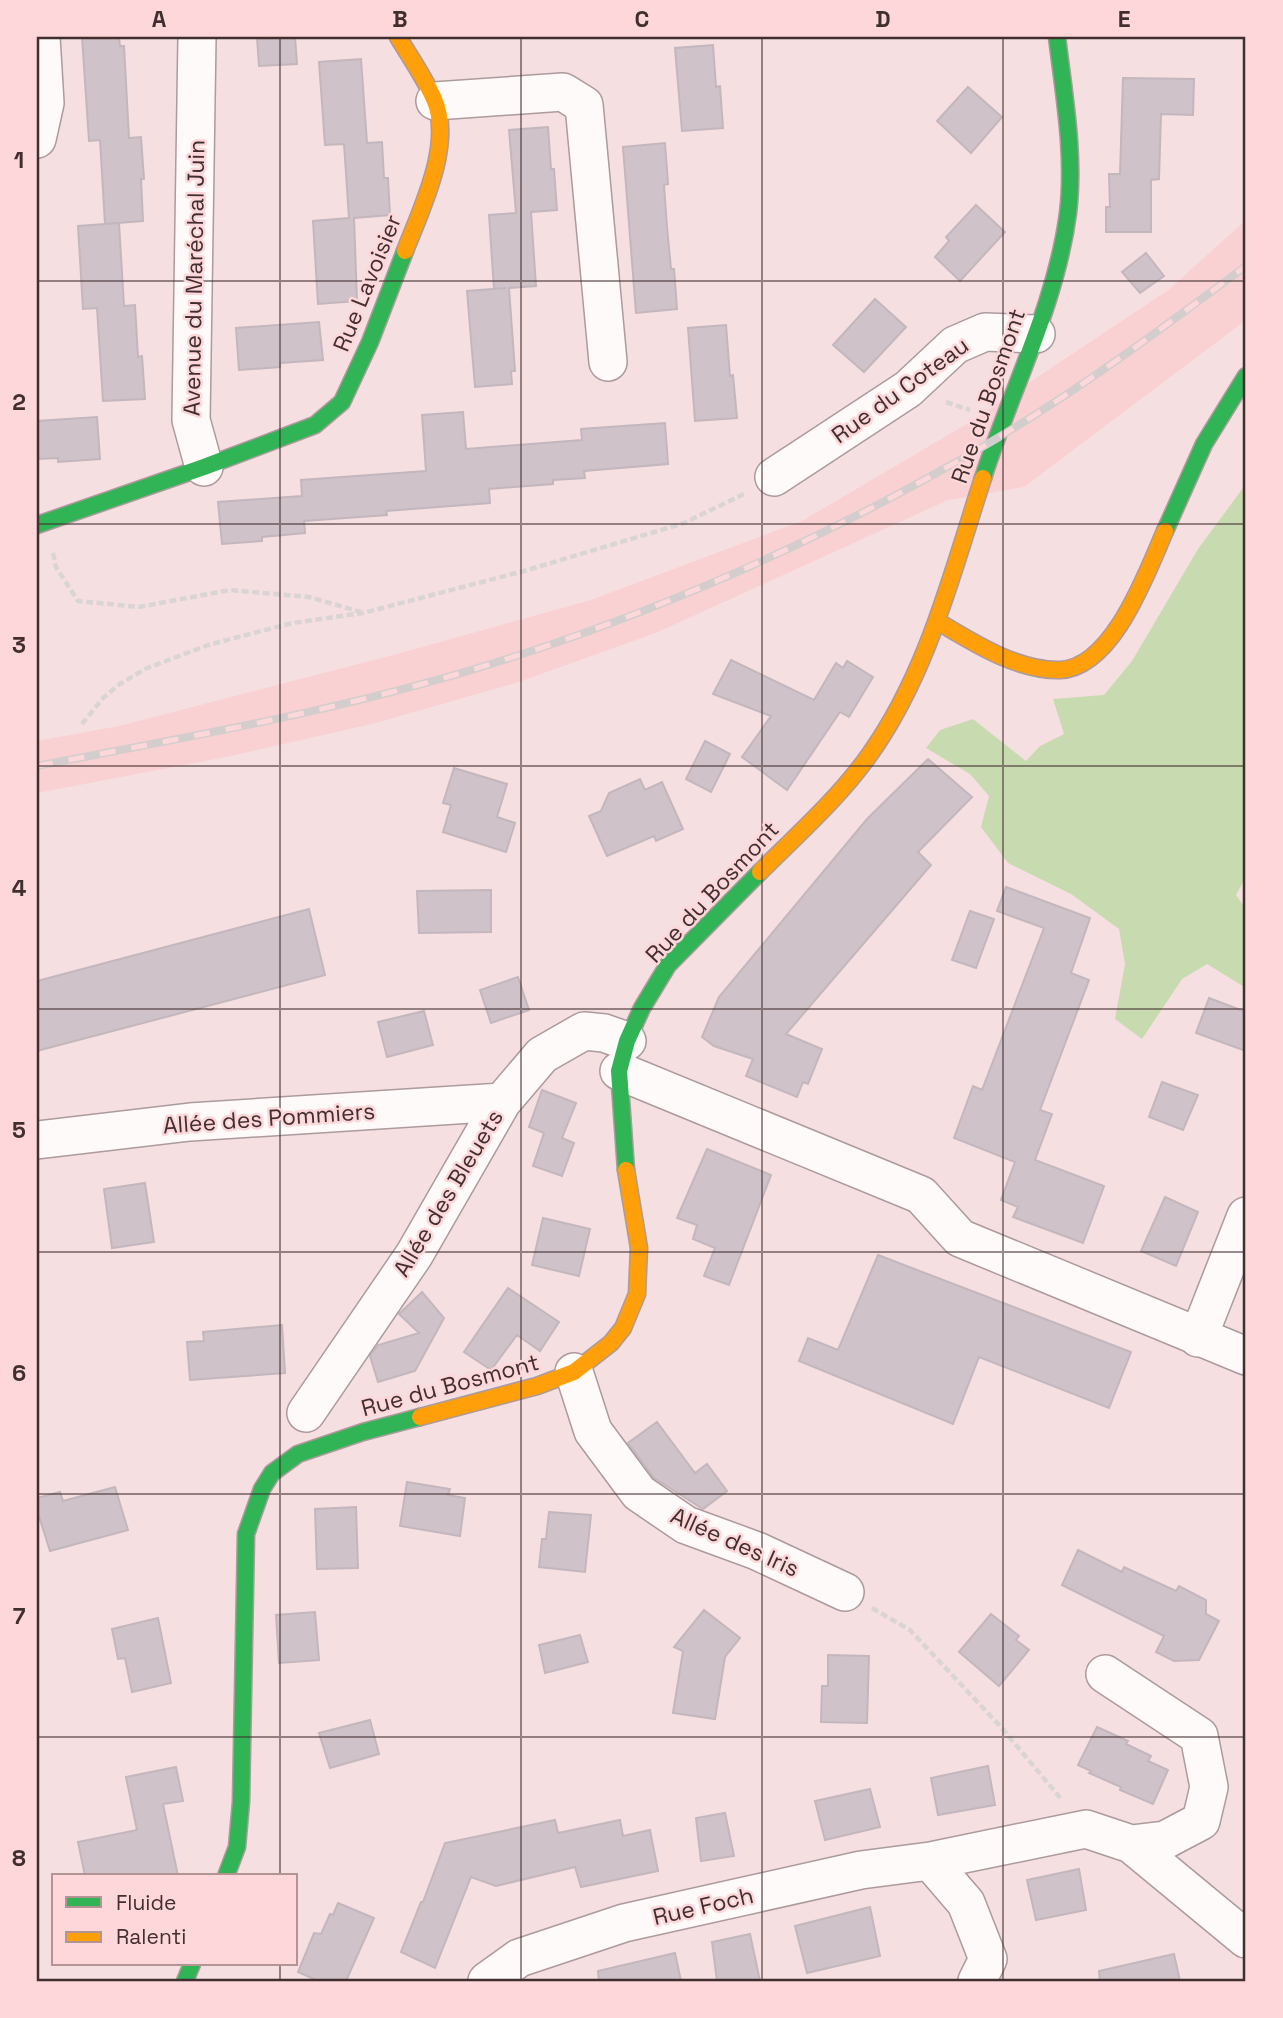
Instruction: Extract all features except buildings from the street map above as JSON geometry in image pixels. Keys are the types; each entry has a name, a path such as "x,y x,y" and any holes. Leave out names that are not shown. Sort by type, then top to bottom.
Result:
{"street":[{"path":"37,139 45,103 41,37"},
{"name":"Avenue du Maréchal Juin","path":"197,37 191,420 204,467"},
{"name":"Rue Lavoisier","path":"204,467 315,425 342,401 370,342 436,169 440,135 435,101 398,37"},
{"name":"Rue du Bosmont","path":"227,1874 237,1847 241,1802 246,1534 262,1489 272,1473 298,1454 363,1432 537,1386 574,1372 611,1343 623,1328 637,1294 639,1248 623,1155 623,1056 642,1008 668,965 847,784 871,753 915,678 937,621 1002,421 1036,334 1061,252 1068,211 1070,145 1057,37"},
{"path":"435,101 563,92 584,105 608,362"},
{"name":"Rue du Coteau","path":"774,477 908,389 955,345 985,332 1036,334"},
{"path":"937,621 981,647 1027,664 1058,671 1076,667 1092,658 1108,642 1132,603 1208,439 1230,397 1246,376"},
{"path":"42,523 204,467"},
{"name":"Allée des Bleuets","path":"306,1413 414,1255 502,1102 542,1055 584,1031 604,1033 623,1056 921,1195 960,1238 1246,1356"},
{"name":"Allée des Pommiers","path":"37,1140 190,1122 502,1102"},
{"path":"1198,1338 1246,1216"},
{"name":"Allée des Iris","path":"574,1372 593,1431 639,1493 686,1525 757,1551 845,1592"},
{"path":"1105,1674 1199,1737 1209,1787 1201,1821 1164,1840 1131,1844"},
{"path":"1086,1829 1131,1844 1246,1939"},
{"name":"Rue Foch","path":"487,1981 519,1958 624,1923 861,1870 930,1861 1086,1829"},
{"path":"930,1861 965,1903 988,1959 977,1981"}],"path":[{"path":"908,389 1002,421"},
{"path":"82,724 103,698 145,669 244,635 363,612 512,574 664,529 722,505 774,477"},
{"path":"42,523 56,567 78,601 139,607 230,590 309,597 363,612"},
{"path":"845,1592 910,1630 1000,1726 1086,1829"}],"shaded area":[{"path":"1246,220 1246,320 1024,487 948,500 658,632 519,682 376,723 226,757 37,793 37,741 119,726 397,654 591,600 802,521 965,425 1167,291"}],"green space":[{"path":"1246,484 1246,877 1236,895 1246,909 1246,988 1207,964 1182,979 1142,1039 1115,1019 1125,964 1119,929 1071,894 1008,863 981,827 989,796 970,774 926,748 940,730 973,719 1026,761 1040,746 1064,734 1053,699 1104,695 1132,661 1198,549"}],"railway":[{"path":"37,766 278,718 398,690 578,635 701,587 880,504 994,440 1091,378 1246,266"}],"traffic: fast":[{"path":"983,478 1054,281 1068,213 1069,147 1057,37"},
{"path":"37,525 315,425 342,402 370,342 405,251"},
{"path":"1165,531 1204,444 1246,376"},
{"path":"626,1170 619,1071 627,1041 642,1008 668,965 760,872"},
{"path":"227,1874 237,1847 241,1802 246,1534 262,1489 272,1473 298,1454 363,1432 420,1417"},
{"path":"185,1981 191,1966"}],"traffic: slow":[{"path":"398,37 434,99 440,136 433,176 405,251"},
{"path":"760,872 845,786 890,722 908,690 937,621 983,478"},
{"path":"937,621 995,654 1028,666 1060,670 1079,665 1096,653 1112,636 1126,615 1165,531"},
{"path":"420,1417 537,1386 574,1372 611,1343 623,1328 637,1294 639,1248 626,1170"}]}
